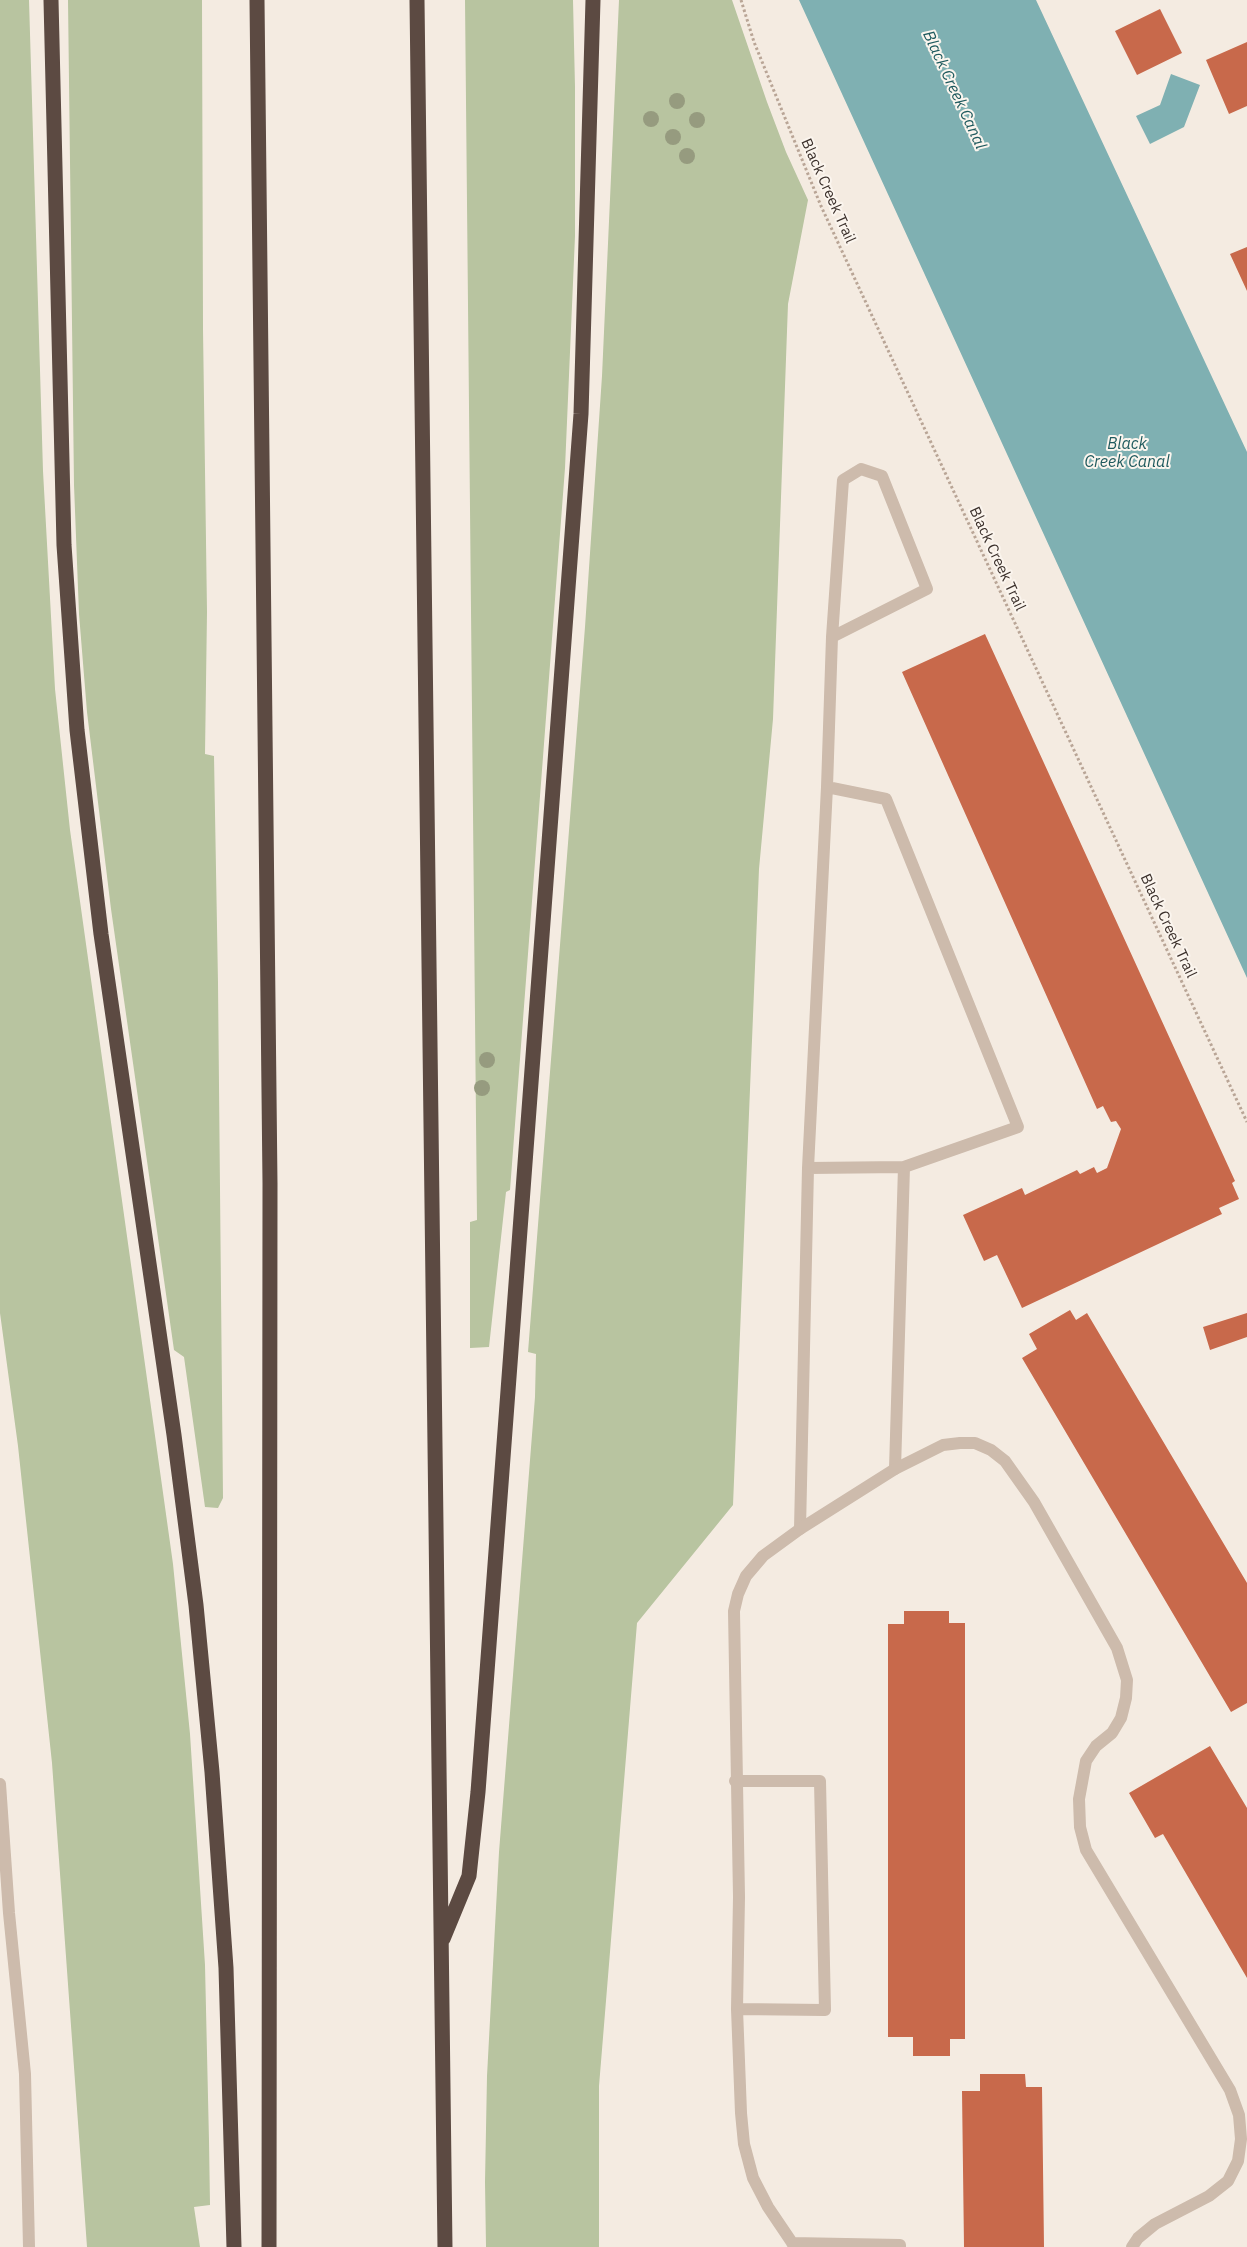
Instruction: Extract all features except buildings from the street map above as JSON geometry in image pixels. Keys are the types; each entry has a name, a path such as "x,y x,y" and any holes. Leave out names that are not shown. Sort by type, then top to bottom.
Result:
{"highway":[{"path":"51,0 64,545 77,730 101,934 173,1425 196,1605 212,1772 226,1968 234,2247"},
{"path":"257,0 270,1183 269,2247"},
{"path":"417,0 445,2247"},
{"path":"441,1945 469,1876 478,1792 580,424 593,0"}],"street":[{"path":"800,1529 808,1168 827,787 832,637 843,480 861,470 882,476 927,588 832,637"},
{"path":"808,1168 904,1167 1018,1126 886,799 827,787"},
{"path":"895,1469 904,1167"},
{"path":"900,2247 900,2245 794,2245 768,2207 757,2185 744,2144 737,2008 739,1897 735,1781 734,1610 746,1576 763,1556 800,1529 895,1469 943,1445 975,1443 991,1450 1005,1461 1034,1502 1111,1634 1123,1663 1127,1680 1126,1698 1121,1718 1112,1732 1096,1746 1086,1761 1079,1799 1080,1827 1086,1850 1230,2090 1239,2115 1241,2139 1238,2161 1228,2181 1209,2196 1156,2224 1138,2238 1132,2247"},
{"path":"735,1781 820,1781 825,2010 737,2008"},
{"path":"0,1785 9,1913 24,2074 29,2247"}],"path":[{"name":"Black Creek Trail","path":"741,0 754,42 821,206 1247,1122"}],"green space":[{"path":"0,0 29,0 43,471 55,689 70,830 173,1564 190,1734 205,1965 209,2141 210,2205 194,2207 200,2247 87,2247 52,1763 18,1446 0,1313"},
{"path":"68,0 202,0 203,329 207,612 205,754 214,756 218,983 223,1498 218,1508 205,1507 184,1357 174,1350 111,909 87,712 79,614 74,485"},
{"path":"465,0 573,0 575,87 575,236 565,468 510,1190 506,1192 489,1347 470,1348 470,1222 477,1220"},
{"path":"619,0 732,0 786,152 808,200 788,304 773,719 759,869 733,1505 637,1623 599,2086 599,2247 486,2247 487,2076 499,1852 535,1397 536,1354 528,1352 585,627 602,376"}],"water":[{"name":"Black Creek Canal","path":"799,0 1036,0 1247,452 1247,978"},
{"path":"1171,74 1200,85 1184,127 1150,144 1136,116 1160,105"}]}
